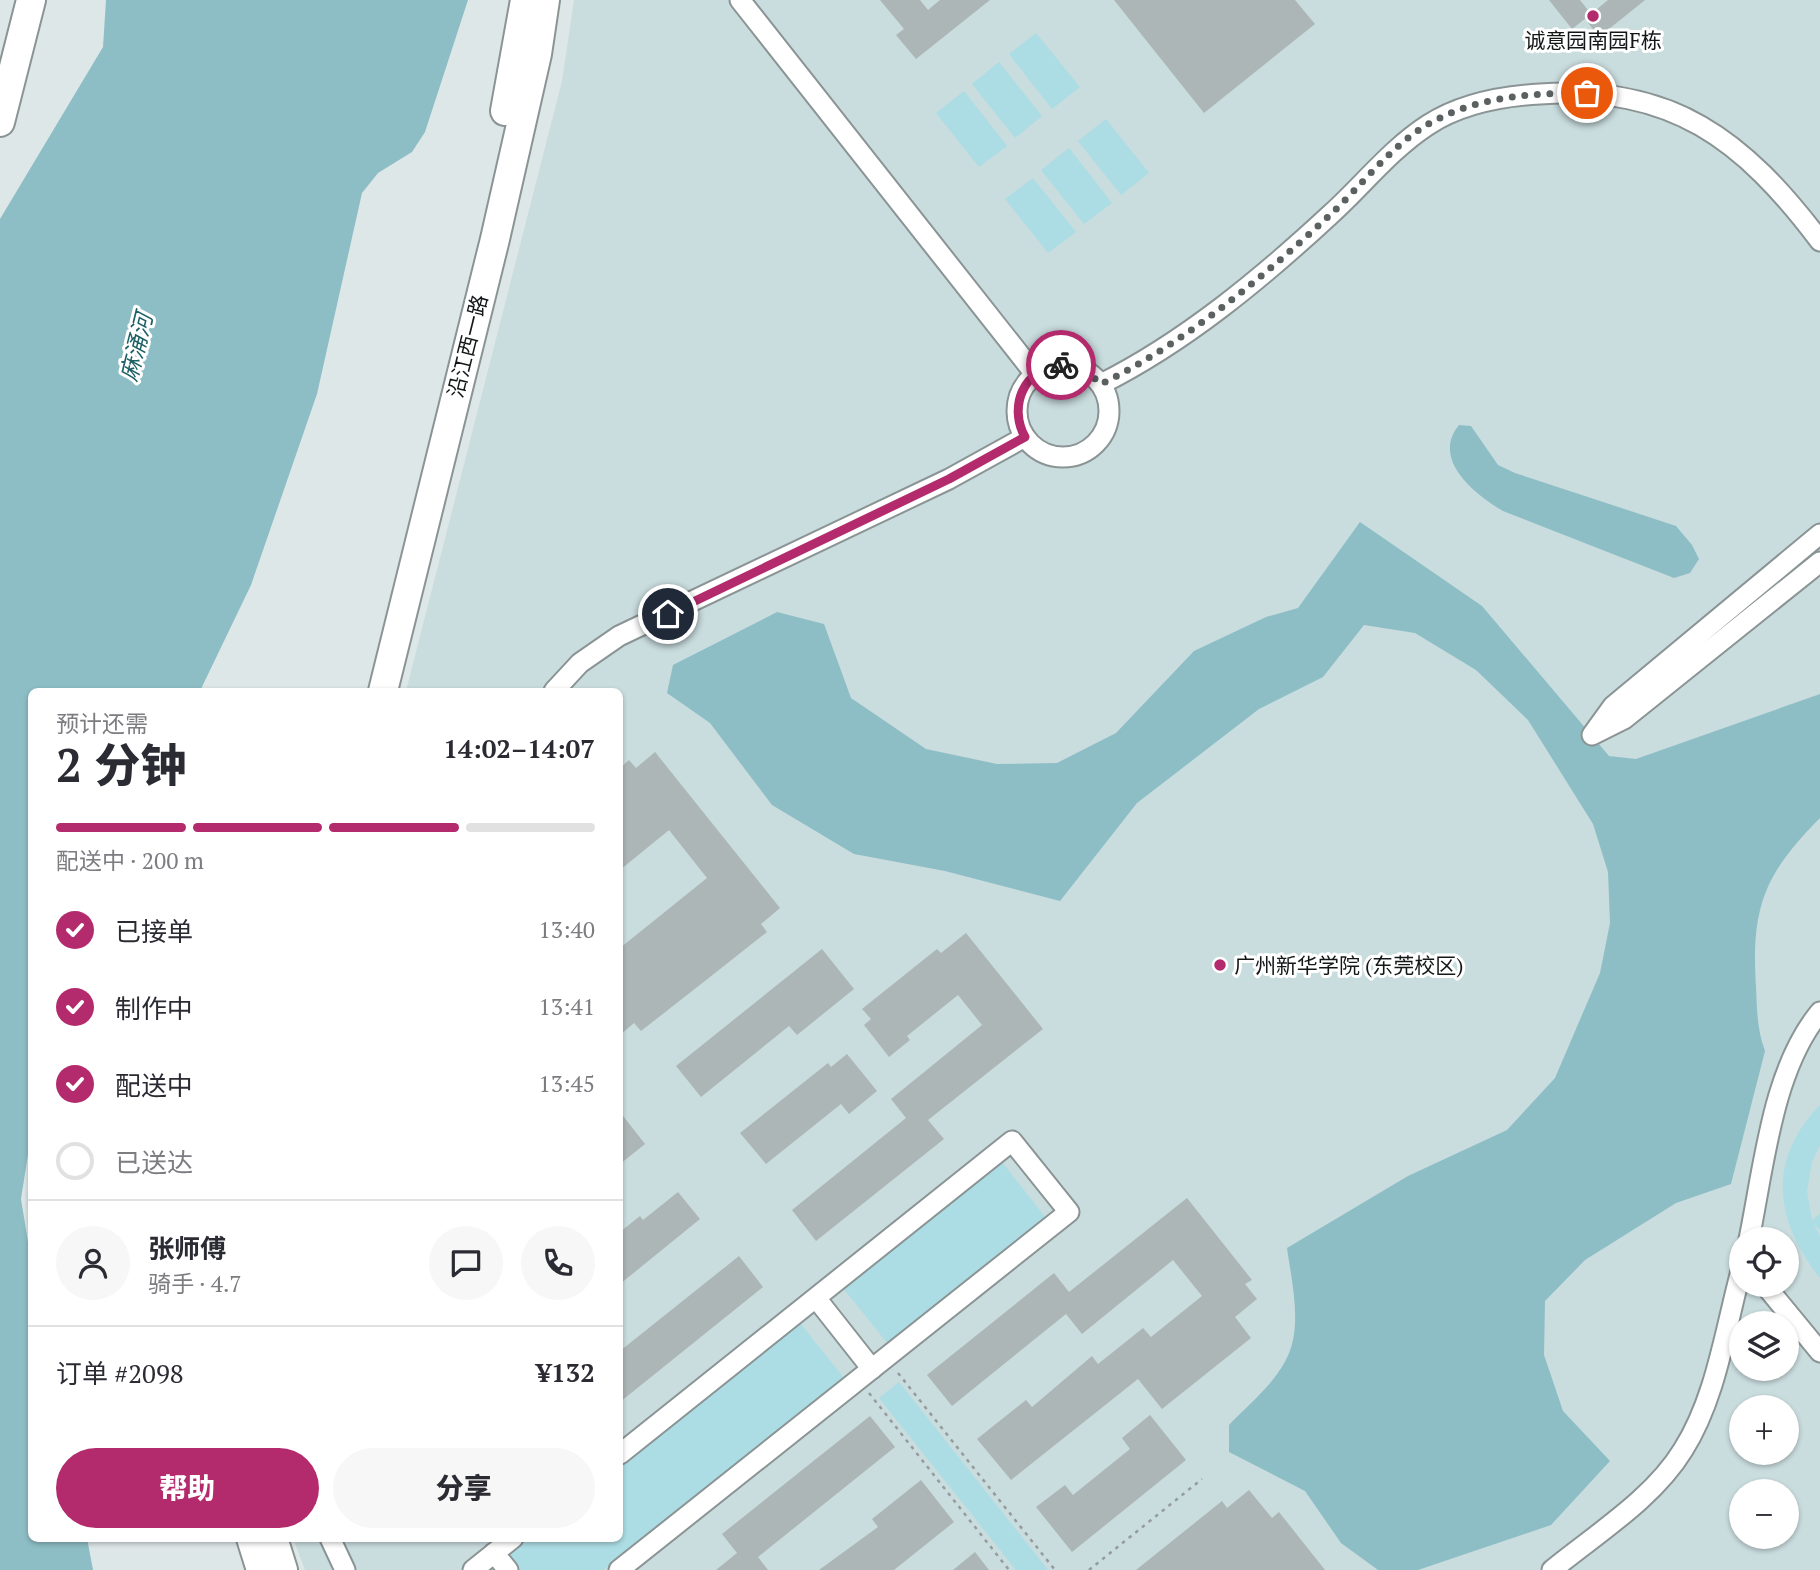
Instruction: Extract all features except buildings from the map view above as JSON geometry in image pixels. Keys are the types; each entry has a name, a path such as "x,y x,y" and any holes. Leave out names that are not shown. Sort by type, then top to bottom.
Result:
{"street":[{"path":"0,122 31,0"},
{"name":"沿江西一路","path":"365,688 502,128 525,0"},
{"name":"沿江西一路","path":"384,688 495,239 537,54 545,0"},
{"path":"740,0 1035,374"},
{"path":"1101,384 1137,366 1179,338 1259,275 1315,229 1420,130 1453,113 1514,96 1587,93 1616,96 1678,112 1734,147 1756,166 1820,241"},
{"path":"1065,365 1085,370 1101,384 1109,404 1107,425 1088,450 1059,457 1040,450 1025,437 1017,409 1022,390 1035,374 1065,365"},
{"path":"557,688 580,663 619,636 949,479 1025,437"},
{"path":"1820,534 1613,706 1592,735 1624,719 1820,562"},
{"path":"1752,1227 1778,1102 1793,1054 1805,1030 1820,1012"},
{"path":"618,1570 1069,1212 1012,1141 623,1452"},
{"path":"1552,1570 1653,1485 1682,1452 1703,1412 1734,1297"},
{"path":"1775,1297 1820,1352"},
{"path":"816,1298 872,1369"},
{"path":"252,1542 261,1570"},
{"path":"274,1542 283,1570"},
{"path":"332,1542 345,1570"},
{"path":"473,1570 508,1542"},
{"path":"494,1553 508,1570"}],"path":[{"path":"872,1369 1009,1570"},
{"path":"872,1369 1055,1570"},
{"path":"1088,1570 1202,1479"}],"shaded area":[{"name":"广州新华学院 (东莞校区)","path":"574,0 1820,0 1820,1570 305,1570 294,1542 623,1542 623,688 407,688 562,81"},
{"path":"1036,33 1080,87 1052,109 1009,54"},
{"path":"999,62 1042,116 1015,138 972,84"},
{"path":"964,91 1007,146 979,167 936,113"},
{"path":"1106,119 1149,173 1121,195 1078,141"},
{"path":"1069,148 1112,203 1084,224 1041,170"},
{"path":"1033,178 1076,232 1048,253 1005,199"},
{"path":"1820,1105 1820,1145 1812,1162 1807,1191 1812,1220 1820,1214 1820,1230 1814,1224 1820,1236 1820,1278 1799,1246 1799,1227 1790,1227 1783,1191 1784,1169 1803,1126"},
{"path":"1002,1162 1046,1218 888,1344 843,1288"},
{"path":"800,1323 844,1378 603,1570 520,1570 508,1555 524,1542 623,1542 623,1464"},
{"path":"899,1382 1048,1570 1016,1570 879,1398"}],"water":[{"name":"麻涌河","path":"106,0 468,0 425,132 412,152 378,173 362,193 317,394 251,585 201,688 28,688 28,1154 21,1199 28,1242 28,1542 88,1542 93,1570 0,1570 0,219 103,47"},
{"path":"1459,425 1471,426 1498,465 1515,473 1676,526 1692,545 1699,559 1690,573 1674,578 1503,511 1469,485 1453,463 1450,450 1452,438"},
{"path":"1360,522 1482,606 1609,756 1636,759 1820,694 1820,818 1801,838 1774,875 1759,914 1755,959 1757,1011 1765,1051 1731,1184 1676,1203 1585,1260 1545,1301 1544,1355 1563,1411 1610,1461 1551,1525 1418,1570 1378,1570 1341,1543 1305,1491 1229,1452 1229,1425 1267,1387 1289,1353 1295,1317 1287,1248 1408,1176 1507,1130 1555,1078 1600,973 1610,923 1608,872 1593,824 1528,720 1476,670 1415,633 1364,625 1323,677 1259,709 1137,803 1060,901 945,871 854,854 772,805 710,723 667,693 673,665 777,612 824,624 851,698 926,749 997,764 1057,763 1116,733 1194,651 1266,617 1298,608"}],"way so far":[{"path":"1061,365 1085,370 1101,384 1137,366 1179,338 1315,229 1365,183 1382,162 1410,137 1431,123 1478,104 1514,96 1587,93"}],"place":[{"name":"诚意园南园F栋","path":"1593,16"},
{"name":"广州新华学院 (东莞校区)","path":"1220,965"}],"route":[{"path":"668,614 949,479 1025,437 1020,428 1017,409 1022,390 1035,374 1061,365"}]}
